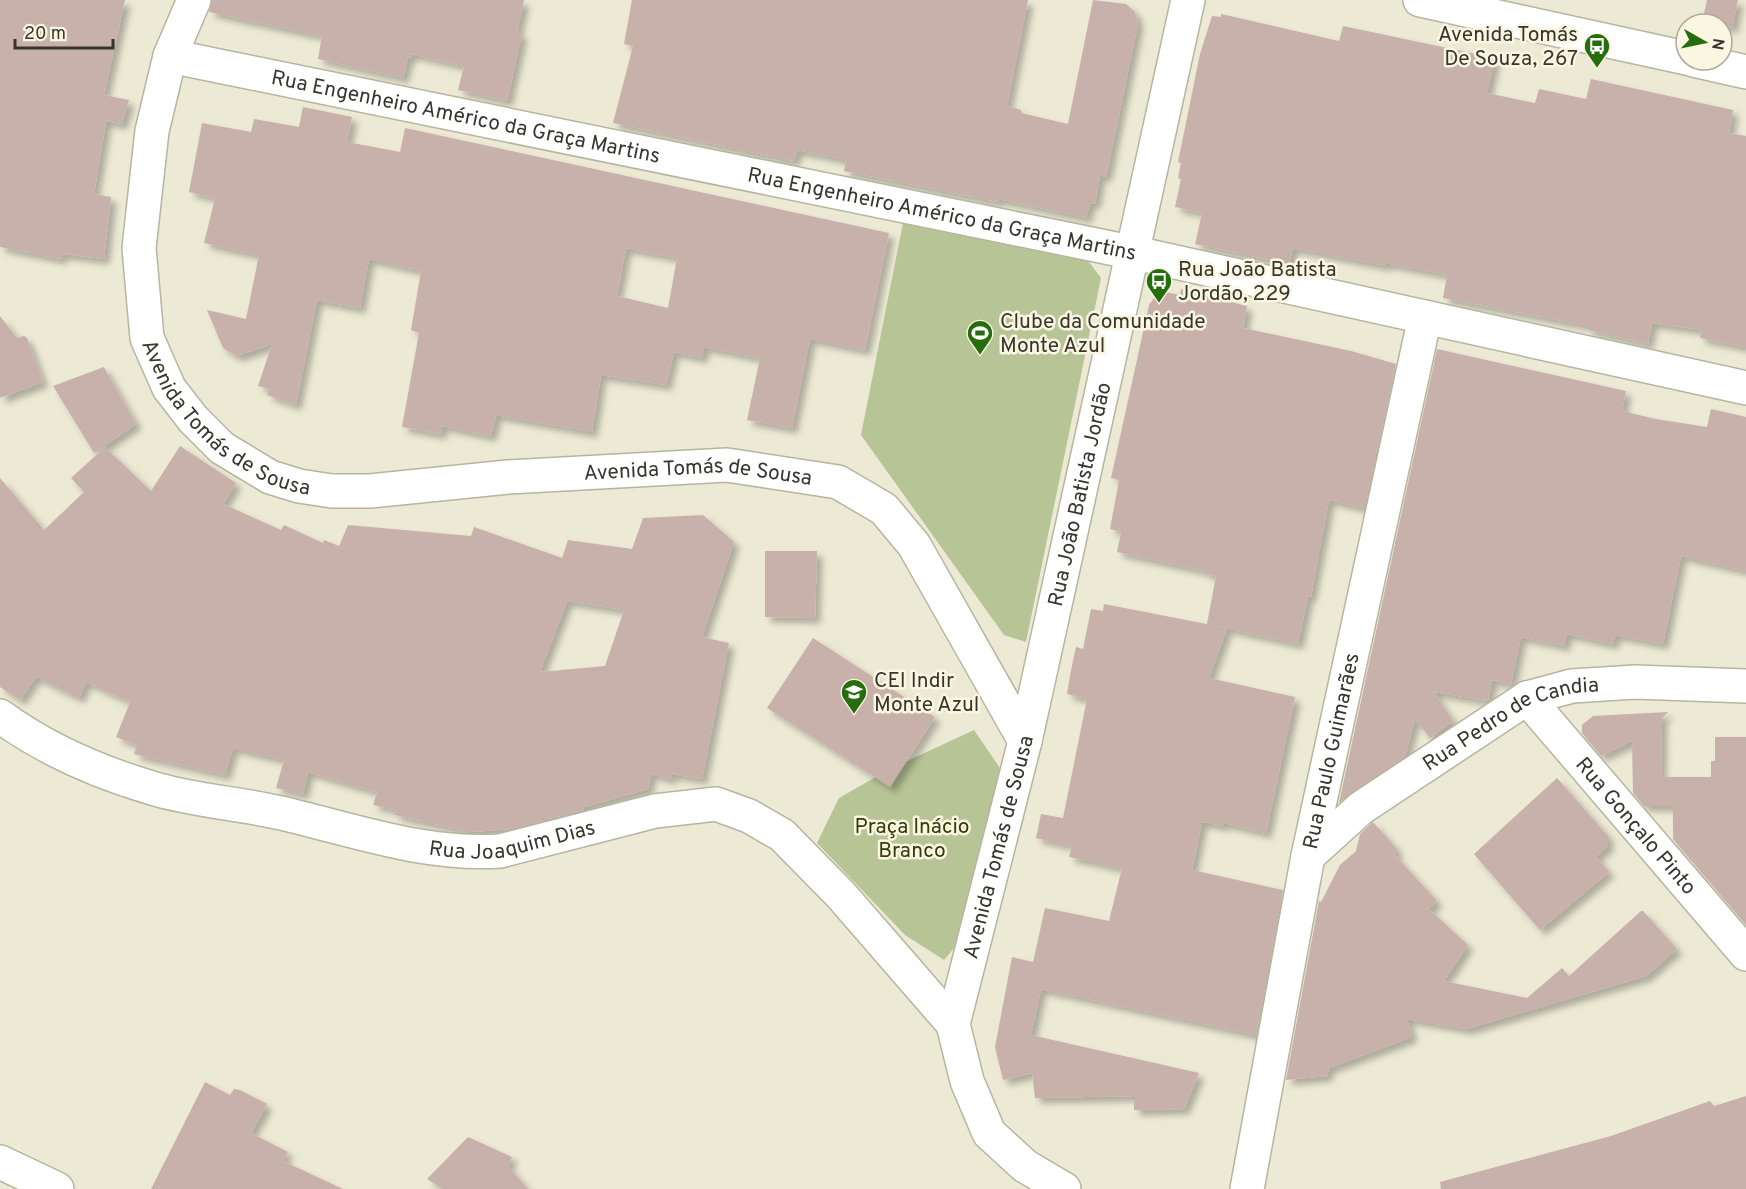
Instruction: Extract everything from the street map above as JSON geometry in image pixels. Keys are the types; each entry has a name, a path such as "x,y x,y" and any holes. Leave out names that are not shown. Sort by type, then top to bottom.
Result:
{"street":[{"name":"Avenida Tomás de Sousa","path":"194,0 170,56 152,131 139,248 147,338 169,388 193,419 222,448 270,477 299,486 332,491 370,491 519,476 727,465 838,482 884,509 914,545 1025,741 954,1024 968,1081 989,1133 1025,1166 1064,1189"},
{"name":"Rua João Batista Jordão","path":"1025,741 1188,0"},
{"path":"1420,0 1674,55"},
{"name":"Rua Engenheiro Américo da Graça Martins","path":"170,56 1131,252 1746,388"},
{"name":"Rua Paulo Guimarães","path":"1247,1189 1308,856 1425,317"},
{"name":"Rua Pedro de Candia","path":"1308,856 1361,808 1527,698 1572,686 1635,682 1746,686"},
{"name":"Rua Gonçalo Pinto","path":"1527,698 1746,954"},
{"name":"Rua Joaquim Dias","path":"0,716 22,732 63,754 152,788 279,812 429,850 500,851 655,812 716,804 749,816 782,835 841,895 954,1024"},
{"path":"0,1162 57,1189"}],"green space":[{"name":"Clube da Comunidade Monte Azul","path":"904,218 1087,259 1101,278 1026,642 1004,635 861,435"},
{"name":"Praça Inácio Branco","path":"974,730 1002,771 965,935 944,960 905,935 817,843 839,798 888,770"}],"building":[{"path":"0,0 125,0 104,95 129,100 122,124 106,121 94,194 111,197 104,259 62,254 61,259 0,247"},
{"path":"212,0 524,0 517,32 522,34 507,101 458,90 464,66 412,54 411,58 408,57 403,78 318,59 322,36 209,12"},
{"path":"632,0 1028,0 1007,106 1021,110 1021,113 1068,124 1093,0 1126,4 1135,12 1138,24 1106,177 1100,175 1095,204 1090,203 1086,218 999,199 998,202 844,171 846,160 797,150 794,161 613,123 633,46 624,44"},
{"path":"1707,0 1738,0 1734,19 1734,12 1704,12"},
{"path":"1221,14 1339,41 1343,26 1495,58 1487,93 1535,103 1539,89 1586,99 1591,79 1733,110 1729,133 1746,136 1746,347 1700,338 1701,330 1652,323 1648,344 1588,330 1589,326 1443,298 1447,275 1386,263 1386,266 1293,248 1289,264 1195,244 1202,213 1175,207 1181,179 1178,178 1181,163 1178,162 1200,54 1212,16 1221,17"},
{"path":"303,107 352,117 347,142 400,152 405,128 889,233 865,350 810,339 792,428 747,420 760,358 704,347 702,358 674,352 666,385 601,375 592,432 496,415 491,436 442,426 441,434 402,427 419,333 411,330 421,271 369,259 360,308 317,300 296,405 267,395 269,389 258,386 272,344 237,356 223,348 207,310 246,319 259,255 204,243 215,198 189,192 202,123 251,132 254,119 299,127","holes":["626,248 677,258 668,308 617,296"]},
{"path":"1181,289 1247,306 1243,328 1351,351 1396,364 1364,508 1329,500 1311,597 1308,596 1298,644 1207,624 1216,576 1204,573 1205,571 1117,552 1121,532 1110,529 1119,480 1111,478 1149,305 1159,291 1180,295"},
{"path":"0,316 17,338 24,336 27,338 43,382 0,398"},
{"path":"1437,349 1626,391 1622,411 1656,419 1707,427 1711,409 1746,417 1746,571 1681,556 1663,644 1615,635 1613,644 1567,634 1564,646 1521,637 1511,684 1492,680 1488,701 1434,692 1453,721 1430,738 1415,719 1405,756 1339,803"},
{"path":"104,367 136,424 94,453 53,386"},
{"path":"180,446 236,483 223,504 281,530 284,525 323,543 324,540 339,546 348,525 471,536 474,527 562,558 568,540 632,549 643,518 703,515 734,542 702,637 729,643 702,779 672,774 671,779 651,774 648,789 584,807 583,810 510,829 470,832 395,815 396,810 373,805 377,792 308,772 303,794 276,788 284,760 233,748 225,775 134,754 137,745 116,737 130,702 86,682 79,698 36,677 20,700 0,687 0,478 44,530 84,492 71,478 105,447 151,491","holes":["567,601 624,610 605,666 540,672"]},
{"path":"765,551 817,551 815,618 765,617"},
{"path":"1104,604 1227,628 1209,678 1295,697 1266,833 1224,823 1224,826 1202,822 1192,870 1283,890 1256,1035 1041,989 1031,1035 1199,1073 1184,1109 1134,1110 1134,1096 1035,1098 1032,1073 1003,1080 995,1047 1012,957 1033,962 1045,908 1109,921 1122,868 1069,857 1072,846 1036,838 1041,814 1063,818 1087,699 1067,694 1071,670 1076,647 1083,649 1091,609 1103,611"},
{"path":"813,638 935,717 890,787 767,708"},
{"path":"1668,712 1662,718 1661,777 1711,777 1711,761 1715,761 1715,737 1746,737 1746,925 1673,839 1673,806 1644,806 1633,793 1632,741 1601,756 1582,733 1582,725 1593,716"},
{"path":"1557,778 1608,836 1608,846 1596,856 1609,872 1540,930 1474,854"},
{"path":"1373,822 1398,850 1394,854 1437,901 1429,909 1468,945 1444,981 1527,998 1562,968 1569,976 1641,911 1677,949 1646,976 1467,1029 1407,1019 1412,1037 1329,1068 1327,1076 1286,1080 1319,901 1321,902 1340,865 1356,851 1360,834"},
{"path":"205,1082 230,1095 234,1089 240,1090 267,1104 251,1133 288,1152 283,1161 343,1189 151,1189"},
{"path":"1746,1096 1746,1189 1441,1189 1440,1182 1611,1136 1710,1101 1714,1106"},
{"path":"468,1137 512,1157 508,1166 528,1189 443,1189 427,1179"}],"place":[{"name":"Avenida Tomás De Souza, 267","path":"1597,69"},
{"name":"Rua João Batista Jordão, 229","path":"1159,304"},
{"name":"Clube da Comunidade Monte Azul","path":"980,356"},
{"name":"CEI Indir Monte Azul","path":"854,715"}]}
